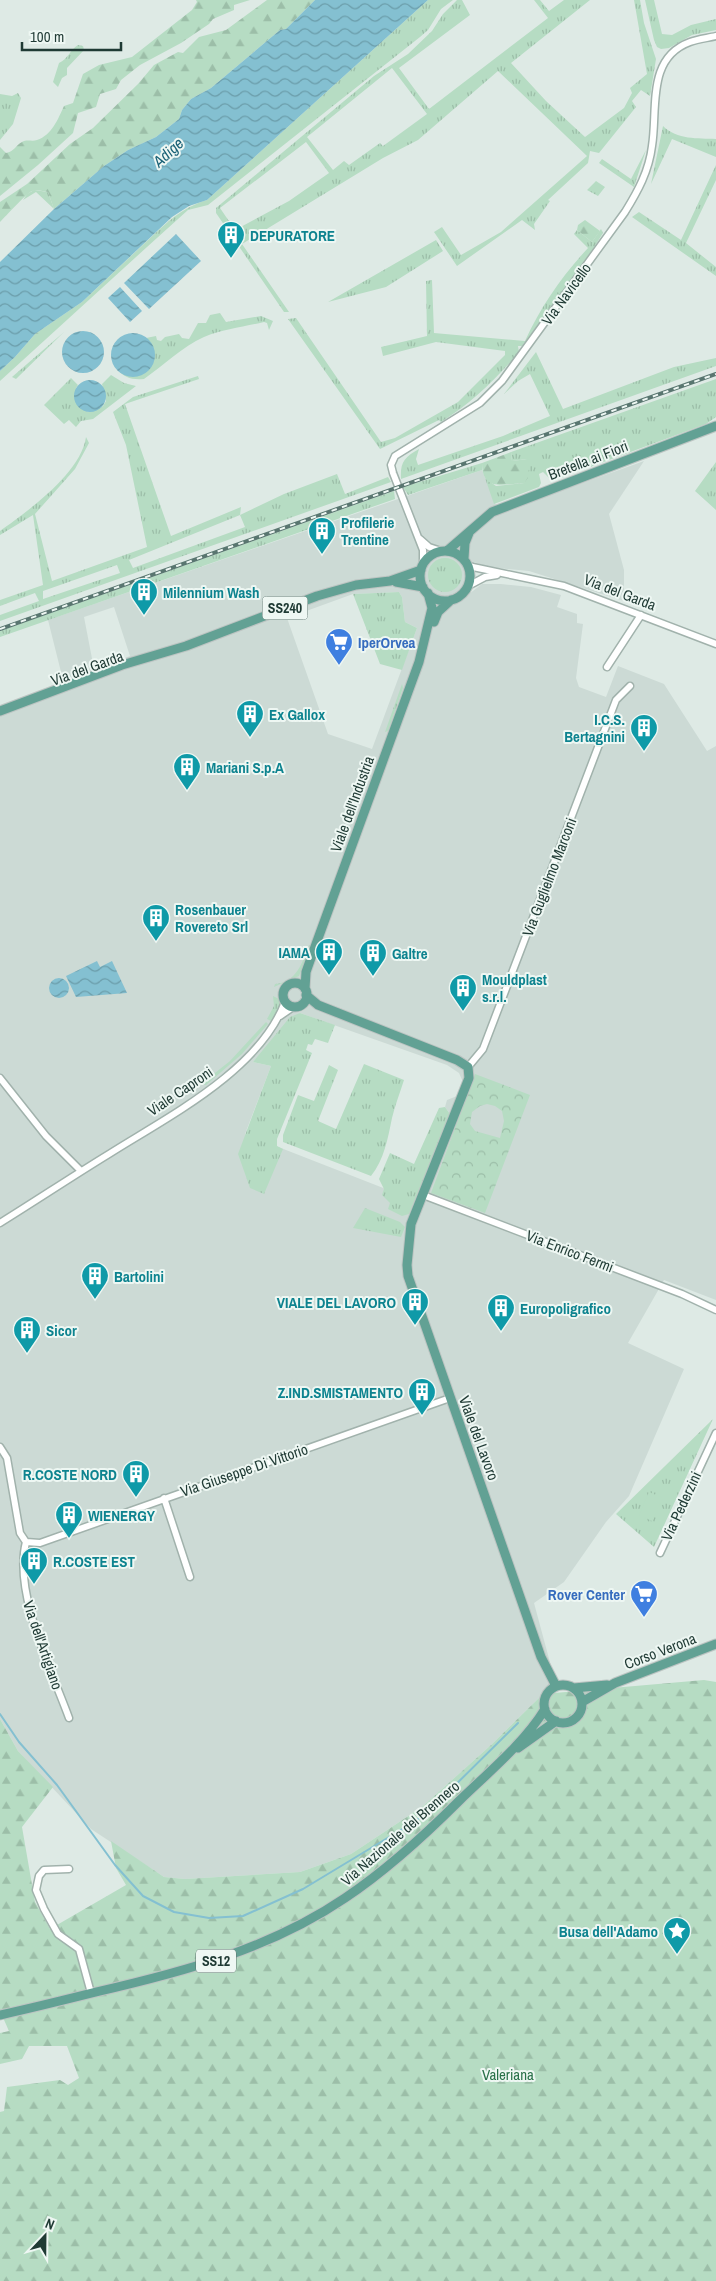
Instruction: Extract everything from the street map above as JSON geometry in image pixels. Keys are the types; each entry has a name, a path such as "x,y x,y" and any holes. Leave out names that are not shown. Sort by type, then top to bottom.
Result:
{"main road":[{"name":"Bretella ai Fiori","path":"444,551 455,545 473,526 501,508 713,427"},
{"path":"468,586 470,580 466,562 465,543 473,526"},
{"name":"Via del Garda","path":"0,712 122,665 183,647 317,596 356,585 390,581 422,567 430,555 444,551 466,562"},
{"path":"422,567 425,590"},
{"name":"Via del Garda","path":"390,581 425,590 439,600 451,600 459,596 468,586"},
{"name":"Viale dell'Industria","path":"424,645 432,603 425,590"},
{"name":"Viale dell'Industria","path":"306,992 306,972 424,645 437,614 451,600"},
{"name":"Viale dell'Industria","path":"294,983 306,972"},
{"path":"294,983 318,1005"},
{"name":"Viale Caproni","path":"294,983 284,989 283,996 293,1005 306,1000 306,992"},
{"path":"293,1005 318,1005 457,1060 468,1067"},
{"name":"Viale del Lavoro","path":"468,1067 469,1078 411,1224 407,1265 408,1276 541,1657 556,1686"},
{"name":"Corso Verona","path":"615,1683 716,1644"},
{"name":"SS12","path":"545,1708 546,1696 556,1686 562,1685 585,1689 615,1683"},
{"name":"SS12","path":"556,1721 568,1722 574,1719 579,1714 582,1702 615,1683"},
{"path":"574,1688 580,1695 582,1702"},
{"path":"545,1708 556,1721"},
{"name":"Via Nazionale del Brennero","path":"0,2015 227,1958 306,1922 367,1882 413,1844 499,1762 539,1718 545,1708"},
{"name":"Via Nazionale del Brennero","path":"499,1762 556,1721"}],"street":[{"name":"Via Navicello","path":"422,567 423,550 393,473 392,465 395,456 480,403 502,381 625,212 640,187 653,145 656,85 668,57 689,42 716,36"},
{"name":"Via Navicello","path":"414,530 426,545 444,551"},
{"name":"Via del Garda","path":"466,562 511,575 564,586 716,644"},
{"name":"Via del Garda","path":"468,586 485,577 511,575"},
{"path":"607,667 641,615"},
{"name":"Via Guglielmo Marconi","path":"468,1067 483,1049 616,700 630,686"},
{"name":"Viale Caproni","path":"0,1223 216,1084 254,1050 279,1016 293,1005"},
{"path":"0,1078 46,1136 81,1171"},
{"name":"Via Enrico Fermi","path":"423,1195 682,1294 716,1310"},
{"name":"Via Giuseppe Di Vittorio","path":"26,1542 40,1543 450,1398"},
{"name":"Via Pederzini","path":"660,1553 716,1433"},
{"name":"Via dell'Artigiano","path":"0,1447 7,1458 20,1533 26,1542 22,1557 27,1602 69,1718"},
{"path":"164,1498 190,1577"},
{"path":"69,1869 44,1870 39,1876 36,1890 58,1934 79,1948 91,1993"}],"shaded area":[{"path":"644,461 609,514 624,570 624,601 529,571 488,567 474,562 474,574 469,594 482,584 501,584 531,587 561,595 557,607 577,614 577,623 583,624 576,678 579,687 606,697 618,666 664,684 707,751 716,746 716,1300 664,1280 628,1343 684,1369 629,1496 606,1522 564,1582 534,1603 558,1692 543,1694 491,1745 422,1807 351,1854 300,1872 185,1879 164,1877 91,1829 18,1751 0,1719 0,708 64,684 48,620 482,470 499,513","holes":["399,592 402,597 405,622 417,628 372,749 328,734 287,618 353,594","114,607 130,656 94,669 84,617","300,1013 447,1065 459,1073 463,1082 457,1096 447,1100 445,1107 450,1114 414,1200 245,1134 271,1066 253,1062"]}],"green space":[{"path":"196,0 250,0 234,5 234,10 213,19 209,24 181,43 140,65 121,80 116,89 100,94 96,107 78,113 73,133 0,196 0,147 6,153 22,142 42,138 54,126 64,106 73,103 83,74 99,65 132,57 192,10 197,2"},
{"path":"267,0 315,0 286,29 280,30 211,88 191,99 182,110 179,119 156,137 128,150 104,166 54,209 48,192 34,190 0,222 0,202 27,184 70,144 93,128 138,84 154,65 178,52 183,53 199,37 226,30"},
{"path":"428,0 453,0 441,9 428,30 420,37 208,205 188,210 147,247 147,241 161,228 189,207 207,200"},
{"path":"457,0 462,0 470,15 399,68 429,109 548,18 534,0 540,0 549,11 564,0 590,0 511,63 546,101 585,137 624,108 632,93 630,88 647,74 634,0 640,0 644,23 656,59 650,96 641,90 632,101 636,107 599,153 590,151 588,163 548,200 550,201 534,224 535,230 522,220 457,266 434,232 442,227 461,255 501,232 587,156 498,71 418,140 383,158 242,244 289,312 284,312 216,213 216,208 374,76 408,54 432,31 443,14","holes":["392,68 427,114 383,146 380,143 349,165 344,161 333,170 307,137","306,142 329,173 289,201 235,230 220,208"]},
{"path":"645,0 654,0 662,34 672,35 691,25 716,19 716,30 692,35 669,48 661,49 657,47 654,40"},
{"path":"78,45 83,46 84,50 67,68 67,75 62,78 58,87 53,82 59,63"},
{"path":"18,93 21,98 13,124 0,140 0,94 12,96"},
{"path":"663,126 681,136 716,139 716,157 672,139 651,184"},
{"path":"646,150 634,187 599,163 602,159 631,179"},
{"path":"716,165 716,180 686,243 716,267 716,276 632,217 639,212 681,240"},
{"path":"596,181 605,187 598,196 587,190"},
{"path":"34,190 48,192 54,209 36,192 23,200 27,194"},
{"path":"585,220 600,231 592,242 577,230 578,225"},
{"path":"601,229 603,233 593,249 526,341 522,346 518,346 519,352 489,384 462,408 441,422 439,420 380,449 288,319 296,318 381,442 395,438 458,402 505,355 505,351 436,342 383,356 381,347 427,336 426,281 432,280 434,333 525,341 553,292 569,269 588,248 574,234 577,230 592,242"},
{"path":"436,240 443,251 386,287 328,302"},
{"path":"147,241 147,247 0,381 0,371 35,334 82,302"},
{"path":"220,313 226,322 261,316 273,321 269,330 267,323 264,322 204,337 181,351 144,379 128,378 122,374 116,368 122,373 148,340 146,338 156,336 157,340 161,341 165,337 179,334 182,338 189,339 198,323 206,323 210,315"},
{"path":"64,332 16,379 12,377"},
{"path":"536,352 563,409 674,367 716,358 716,366 401,479 401,469 404,461 419,449 416,459 418,465 503,436 550,416 530,374 518,381 504,394"},
{"path":"111,375 124,383 136,386 93,419 81,421 76,427 69,420 64,424 44,405 71,378 78,385 76,388 79,407 88,412 103,406 106,401 102,384"},
{"path":"198,376 199,379 125,404 171,536 241,507 240,515 284,494 337,474 345,494 388,477 391,482 0,621 0,615 39,601 35,593 0,606 0,600 43,585 33,515 0,535 0,531 25,513 64,477 82,451 86,437 89,443 75,469 35,514 52,581 147,547 126,445 113,412 133,397","holes":["240,515 245,527 133,568 129,560","117,565 120,573 43,599 43,591"]},
{"path":"716,379 716,417 706,424 555,480 551,480 543,472 539,474 541,483 539,487 494,504 485,478 496,486 524,483 527,475 527,459 512,461 511,452"},
{"path":"511,452 512,461 527,459 531,464 527,475 528,478 524,483 501,485 490,482 483,472 482,463"},
{"path":"716,462 716,510 695,491"},
{"path":"482,463 482,470 408,495 403,487"},
{"path":"394,491 395,499 0,637 0,631"},
{"path":"445,558 452,559 457,563 461,568 461,582 457,587 452,591 445,592 438,591 433,587 429,582 428,575 429,568 433,563 438,559"},
{"path":"399,592 402,597 405,622 417,628 402,670 380,664 353,594"},
{"path":"402,684 403,688 388,731 385,732"},
{"path":"309,945 311,946 299,976 274,987 275,984 289,980 294,976 301,965"},
{"path":"273,996 279,999 280,1007 271,1021 267,1019 274,1006"},
{"path":"300,1013 335,1025 328,1043 315,1039 312,1045 308,1044 306,1050 312,1053 277,1139 277,1146 283,1149 264,1194 250,1188 238,1154 271,1066 253,1062 290,1017"},
{"path":"266,1022 268,1024 242,1054 206,1085 201,1084 230,1061"},
{"path":"364,1064 404,1080 393,1113 385,1148 371,1176 283,1142 283,1135 298,1095 314,1101 329,1065 338,1070 318,1121 336,1129"},
{"path":"475,1074 530,1095 485,1213 431,1193","holes":["487,1104 495,1106 502,1111 504,1121 500,1138 475,1131 470,1124 472,1112 480,1106"]},
{"path":"445,1107 450,1114 409,1214 402,1216 388,1209 390,1203 382,1195 384,1189 379,1179 390,1153 414,1164 439,1108"},
{"path":"365,1208 400,1222 405,1227 401,1237 353,1228"},
{"path":"713,1419 654,1547 616,1514"},
{"path":"649,1492 663,1498 652,1521 639,1515"},
{"name":"Valeriana","path":"704,1680 716,1682 716,2281 0,2281 0,2112 4,2111 7,2087 60,2080 68,2085 79,2078 67,2046 29,2046 22,2059 0,2064 0,2033 9,2031 0,2011 0,1719 18,1751 53,1787 22,1827 35,1902 50,1929 126,1885 116,1868 111,1841 164,1877 185,1879 300,1872 351,1854 422,1807 491,1745 543,1694"}],"water":[{"name":"Adige","path":"315,0 428,0 207,200 189,206 172,217 82,302 35,334 0,371 0,262 54,209 104,166 128,150 156,137 179,119 182,110 191,99 211,88 280,30 286,29"},
{"path":"176,234 201,261 149,309 124,283"},
{"path":"120,287 142,311 130,322 108,298"},
{"path":"83,331 98,337 104,352 98,367 83,373 68,367 62,352 68,337"},
{"path":"133,333 145,337 151,343 155,355 151,367 145,373 133,377 121,373 115,367 111,355 115,343 121,337"},
{"path":"90,380 102,384 106,396 102,408 90,412 78,408 74,396 78,384"},
{"path":"97,961 100,967 112,961 127,993 76,997 66,976"},
{"path":"59,978 66,981 69,988 66,995 59,998 52,995 49,988 52,981"}],"waterway":[{"path":"0,1714 19,1742 57,1785 115,1865 143,1896 174,1912 209,1918 243,1916 303,1889 414,1822 431,1809 518,1723"}],"railway":[{"path":"0,629 716,374"}],"place":[{"name":"DEPURATORE","path":"231,259"},
{"name":"Profilerie Trentine","path":"322,555"},
{"name":"Milennium Wash","path":"144,616"},
{"name":"IperOrvea","path":"339,666"},
{"name":"Ex Gallox","path":"250,738"},
{"name":"I.C.S. Bertagnini","path":"644,752"},
{"name":"Mariani S.p.A","path":"187,791"},
{"name":"Rosenbauer Rovereto Srl","path":"156,942"},
{"name":"IAMA","path":"329,976"},
{"name":"Galtre","path":"373,977"},
{"name":"Mouldplast s.r.l.","path":"463,1012"},
{"name":"Bartolini","path":"95,1300"},
{"name":"VIALE DEL LAVORO","path":"415,1326"},
{"name":"Europoligrafico","path":"501,1332"},
{"name":"Sicor","path":"27,1354"},
{"name":"Z.IND.SMISTAMENTO","path":"422,1416"},
{"name":"R.COSTE NORD","path":"136,1498"},
{"name":"WIENERGY","path":"69,1539"},
{"name":"R.COSTE EST","path":"34,1585"},
{"name":"Rover Center","path":"644,1618"},
{"name":"Busa dell'Adamo","path":"677,1955"}]}
